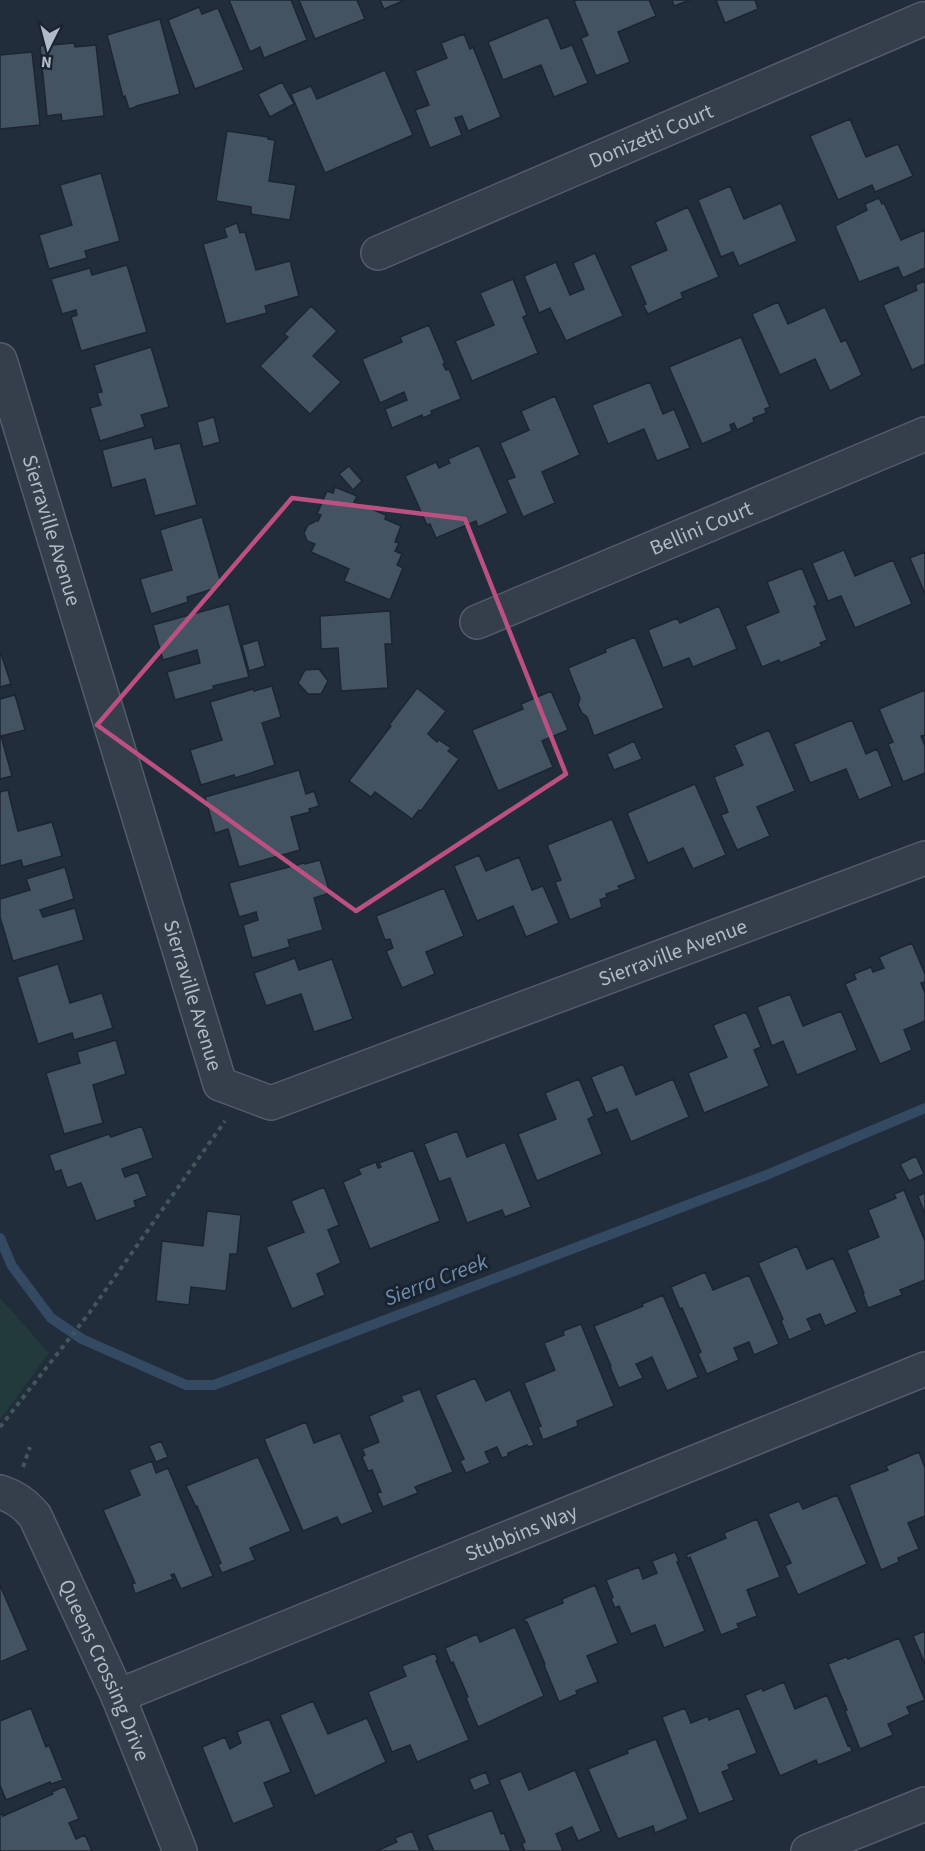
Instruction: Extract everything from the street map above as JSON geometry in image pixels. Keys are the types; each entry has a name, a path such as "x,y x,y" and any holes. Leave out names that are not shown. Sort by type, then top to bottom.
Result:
{"street":[{"name":"Donizetti Court","path":"378,252 921,14"},
{"name":"Sierraville Avenue","path":"0,360 220,1084 271,1104 925,858"},
{"name":"Bellini Court","path":"477,622 925,434"},
{"name":"Stubbins Way","path":"118,1696 925,1369"},
{"name":"Queens Crossing Drive","path":"7,1495 26,1505 34,1516 118,1696 180,1851"},
{"path":"808,1851 925,1804"}],"path":[{"path":"0,1427 90,1312 244,1094"}],"highlighted area":[{"path":"292,498 465,519 566,774 356,911 97,725"}],"green space":[{"path":"0,1298 49,1353 0,1420"}],"building":[{"path":"229,0 291,0 307,40 264,58 260,47 250,52"},
{"path":"299,0 357,0 365,19 315,39"},
{"path":"380,0 405,0 384,9"},
{"path":"649,0 656,16 618,32 630,62 596,76 581,38 588,35 574,1"},
{"path":"672,0 690,0 674,6"},
{"path":"716,0 755,0 758,9 725,23"},
{"path":"199,7 202,14 218,8 244,70 195,89 168,20"},
{"path":"548,17 561,49 572,45 588,83 554,97 541,65 503,80 488,42"},
{"path":"160,19 180,94 129,109 125,96 123,97 107,35"},
{"path":"464,34 470,49 473,47 501,117 468,131 462,116 455,118 462,135 430,148 415,110 429,105 415,71 447,58 441,43"},
{"path":"74,43 75,47 96,45 104,116 62,121 61,114 47,116 40,46"},
{"path":"32,52 40,125 0,129 0,55"},
{"path":"385,70 413,135 325,173 291,94 311,86 317,99"},
{"path":"282,82 294,104 270,117 258,94"},
{"path":"850,119 866,157 898,144 913,176 875,192 872,185 838,200 810,136"},
{"path":"227,131 275,140 269,181 296,185 290,220 251,214 251,207 216,201"},
{"path":"101,173 120,241 85,251 87,258 49,269 39,235 72,225 60,185"},
{"path":"730,186 744,219 781,203 797,241 739,266 733,252 721,257 698,200"},
{"path":"879,198 882,204 884,203 901,240 925,230 925,268 903,278 898,267 859,282 835,226 867,210 865,204"},
{"path":"688,207 719,277 681,293 683,298 648,314 630,266 667,250 655,222"},
{"path":"237,223 240,233 245,232 256,270 290,261 299,296 265,306 267,313 226,324 203,244 227,237 224,228"},
{"path":"595,253 623,316 566,341 550,308 539,313 524,276 556,262 570,295 584,289 573,263"},
{"path":"127,265 147,332 81,351 71,317 77,315 76,310 62,314 51,279 90,268 92,275"},
{"path":"513,279 527,315 523,317 538,353 472,381 455,341 494,325 480,293"},
{"path":"925,281 925,364 912,370 883,305 917,290 915,285"},
{"path":"778,302 788,324 825,307 841,342 846,340 862,375 830,391 815,359 780,375 752,314"},
{"path":"311,306 337,331 313,356 341,382 310,414 260,366 288,337 284,334"},
{"path":"429,325 445,363 443,364 446,370 449,369 461,399 431,411 432,414 423,418 422,415 392,428 385,409 407,400 404,392 380,403 362,359 402,342 400,337"},
{"path":"741,337 770,407 765,409 766,413 753,418 754,422 737,430 734,423 730,425 732,431 702,444 669,367"},
{"path":"151,347 169,407 141,415 145,427 100,441 90,408 101,405 97,393 102,392 94,365"},
{"path":"650,382 663,414 674,409 690,448 657,461 644,429 608,444 592,405"},
{"path":"555,396 580,455 542,472 555,503 523,517 507,480 515,477 500,443 529,430 521,411"},
{"path":"214,417 220,442 203,447 197,422"},
{"path":"152,437 155,449 180,443 197,505 155,516 145,479 112,488 102,450"},
{"path":"479,445 508,513 478,527 476,521 436,538 430,524 427,525 405,476 436,462 439,468 450,463 448,459"},
{"path":"349,466 362,481 353,490 339,474"},
{"path":"335,487 357,496 354,502 386,515 385,519 401,526 395,542 399,543 395,551 402,554 397,565 403,568 390,600 344,581 349,569 311,552 315,544 307,541 304,533 308,525 318,521 321,515 317,514 327,491 333,493"},
{"path":"202,517 222,586 187,597 188,602 151,614 140,579 172,570 160,530"},
{"path":"844,550 855,576 893,560 912,604 855,628 841,596 828,601 812,563"},
{"path":"925,552 925,594 910,558"},
{"path":"802,568 817,605 814,606 827,640 820,643 822,646 780,663 779,660 762,667 745,626 779,612 767,582"},
{"path":"229,604 249,677 213,686 214,689 175,700 167,672 200,663 197,650 163,660 153,625"},
{"path":"719,606 737,649 693,667 689,658 663,668 648,630 677,618 680,623"},
{"path":"390,611 392,644 385,644 388,688 341,691 338,648 321,649 320,616"},
{"path":"635,637 664,708 594,736 587,717 578,705 580,698 568,668"},
{"path":"258,640 265,666 249,671 242,645"},
{"path":"0,651 11,684 0,687"},
{"path":"319,669 328,681 321,694 308,694 298,683 305,670"},
{"path":"272,686 281,717 262,723 275,765 235,778 234,775 201,785 190,750 222,740 210,702 253,689 254,691"},
{"path":"417,688 446,711 428,734 437,742 439,740 451,748 448,751 459,759 421,811 419,810 412,819 375,792 371,797 349,781"},
{"path":"925,690 925,735 921,736 925,746 925,773 903,782 888,744 893,742 879,709"},
{"path":"551,691 568,730 542,741 553,767 498,791 472,730 523,709 521,704"},
{"path":"15,695 25,730 1,736 12,776 0,779 0,699"},
{"path":"852,720 866,754 877,749 892,786 859,800 846,769 810,783 794,744"},
{"path":"769,730 795,791 757,807 770,836 737,850 721,815 728,812 714,777 743,765 734,745"},
{"path":"634,741 642,759 614,770 607,754"},
{"path":"299,770 306,794 314,791 319,806 309,809 310,812 291,817 300,850 239,867 228,829 215,833 205,797"},
{"path":"695,784 726,855 693,869 683,848 648,863 627,813"},
{"path":"8,790 18,831 52,822 62,856 23,867 21,860 0,866 0,792"},
{"path":"612,819 636,879 606,894 607,897 600,900 602,907 570,920 555,882 561,880 547,845"},
{"path":"479,855 486,871 519,857 532,890 543,886 559,923 526,937 513,906 477,921 454,866"},
{"path":"320,860 330,893 314,898 323,930 288,940 290,947 252,958 243,925 258,920 256,912 239,917 229,883"},
{"path":"65,867 74,899 40,910 43,917 75,908 84,940 13,961 0,917 0,899 30,890 26,879"},
{"path":"444,888 464,936 426,952 435,974 402,988 386,951 393,948 390,939 385,940 376,916"},
{"path":"912,943 925,974 925,982 921,983 925,993 925,1021 904,1030 912,1050 880,1064 845,984 856,979 854,974 871,967 873,972 884,968 879,957"},
{"path":"295,958 299,970 332,959 353,1019 314,1032 301,994 266,1006 254,973"},
{"path":"58,964 70,1003 102,993 113,1028 74,1040 72,1033 38,1044 17,977"},
{"path":"790,994 803,1026 841,1011 857,1050 797,1075 783,1041 772,1046 757,1007"},
{"path":"746,1012 761,1047 754,1050 769,1086 704,1113 688,1073 727,1057 713,1025"},
{"path":"116,1040 126,1074 93,1085 103,1123 64,1134 46,1073 80,1063 77,1052"},
{"path":"623,1064 636,1095 673,1079 689,1117 631,1142 617,1109 606,1113 591,1077"},
{"path":"579,1079 594,1116 588,1119 602,1154 537,1181 518,1134 556,1119 545,1093"},
{"path":"142,1126 153,1158 122,1169 125,1177 138,1172 147,1196 134,1201 136,1207 96,1221 81,1183 67,1188 61,1170 55,1172 49,1155 109,1134 111,1137"},
{"path":"457,1131 467,1157 505,1142 531,1207 505,1217 502,1210 467,1223 450,1178 439,1182 424,1144"},
{"path":"413,1150 440,1221 370,1249 343,1182 361,1174 358,1169 376,1162 378,1168 381,1167 379,1163"},
{"path":"916,1156 924,1174 909,1181 900,1164"},
{"path":"324,1187 339,1225 328,1230 341,1263 317,1274 325,1295 292,1309 266,1247 304,1232 291,1201"},
{"path":"904,1190 925,1241 925,1280 900,1290 902,1295 868,1308 847,1250 879,1237 868,1210 896,1198 894,1194"},
{"path":"925,1193 925,1214 918,1196"},
{"path":"207,1211 241,1215 237,1254 230,1254 226,1291 191,1287 189,1305 156,1301 162,1241 203,1246"},
{"path":"797,1246 807,1269 833,1258 857,1312 825,1326 820,1314 807,1319 812,1330 789,1340 781,1321 783,1319 758,1263"},
{"path":"705,1272 713,1290 749,1275 779,1344 754,1355 749,1342 734,1348 739,1360 707,1374 698,1354 701,1352 671,1287"},
{"path":"663,1295 698,1377 667,1391 652,1357 636,1364 643,1378 619,1388 594,1326 643,1306 642,1304"},
{"path":"581,1324 614,1406 577,1421 578,1426 543,1440 538,1427 541,1426 524,1383 555,1370 544,1343 564,1335 563,1331"},
{"path":"475,1378 486,1401 510,1390 534,1445 529,1447 527,1445 502,1458 497,1447 485,1452 490,1463 466,1473 460,1461 464,1459 435,1395"},
{"path":"420,1389 453,1472 415,1487 418,1493 383,1507 377,1493 381,1492 372,1470 368,1471 362,1457 365,1455 362,1449 379,1442 369,1416 403,1401 401,1396"},
{"path":"306,1422 314,1443 340,1433 373,1512 341,1525 337,1517 303,1531 264,1439"},
{"path":"161,1441 168,1457 156,1462 149,1446"},
{"path":"919,1452 925,1468 925,1516 908,1523 919,1549 898,1558 899,1562 881,1570 849,1485 888,1470 886,1466"},
{"path":"258,1457 291,1531 250,1548 255,1560 222,1573 218,1565 221,1563 186,1486"},
{"path":"152,1461 156,1473 168,1468 213,1576 181,1589 174,1574 171,1575 173,1579 135,1594 132,1584 135,1583 103,1510 140,1495 129,1470"},
{"path":"837,1495 867,1564 798,1595 785,1566 791,1563 768,1514 799,1501 803,1509"},
{"path":"757,1519 780,1577 747,1590 757,1616 737,1624 739,1628 721,1635 690,1557 688,1559 686,1555 726,1538 724,1533"},
{"path":"675,1552 705,1631 664,1648 655,1625 631,1634 619,1606 615,1608 606,1580 639,1567 643,1579 657,1573 652,1561"},
{"path":"0,1585 28,1650 0,1662"},
{"path":"595,1585 618,1643 587,1656 598,1682 576,1691 577,1694 559,1702 545,1664 524,1619 563,1603 562,1599"},
{"path":"515,1627 544,1696 478,1727 466,1698 468,1697 445,1648 477,1634 480,1642"},
{"path":"925,1631 925,1664 913,1636"},
{"path":"899,1638 925,1700 907,1707 910,1714 888,1724 893,1735 860,1749 828,1664 846,1657 848,1659"},
{"path":"435,1653 438,1661 436,1661 469,1740 417,1762 410,1745 392,1752 368,1692 406,1676 402,1666"},
{"path":"784,1682 795,1709 827,1695 852,1751 818,1765 816,1760 780,1776 745,1695 762,1688 763,1691"},
{"path":"313,1701 328,1734 367,1718 386,1762 315,1796 280,1715"},
{"path":"31,1708 46,1747 49,1745 63,1780 51,1784 50,1782 6,1800 0,1785 0,1721"},
{"path":"685,1708 691,1723 708,1716 709,1720 739,1708 757,1753 728,1765 730,1769 722,1772 734,1800 699,1814 662,1717"},
{"path":"269,1719 291,1772 264,1783 274,1807 233,1824 202,1747 225,1737 230,1749 241,1743 237,1732"},
{"path":"656,1739 688,1819 655,1833 653,1826 618,1839 588,1769"},
{"path":"575,1770 601,1831 578,1841 572,1827 556,1834 563,1851 525,1851 522,1844 525,1842 499,1780 521,1771 529,1790"},
{"path":"486,1772 490,1784 474,1791 469,1779"},
{"path":"65,1786 79,1819 69,1823 76,1839 85,1835 92,1851 0,1851 0,1815 3,1814 3,1816 53,1794 52,1792"},
{"path":"492,1810 501,1834 504,1833 511,1851 434,1851 427,1835"},
{"path":"412,1831 420,1851 377,1851 397,1842 395,1838"}],"waterway":[{"name":"Sierra Creek","path":"0,1238 12,1266 51,1318 82,1339 186,1385 214,1385 764,1176 925,1108"}]}
